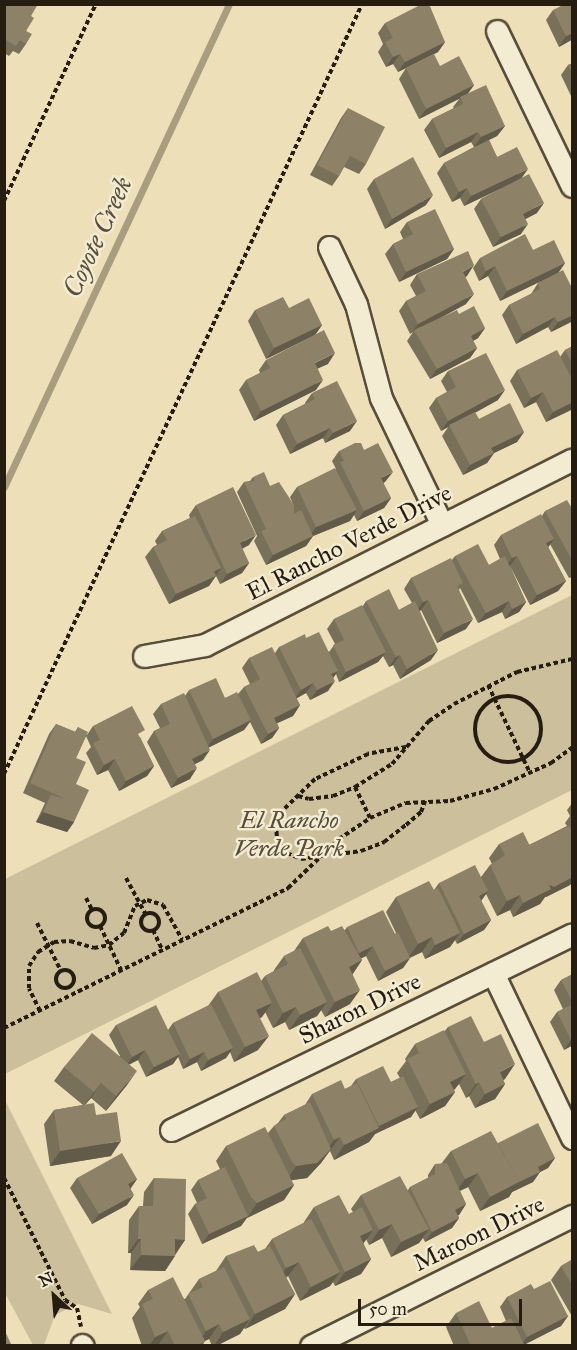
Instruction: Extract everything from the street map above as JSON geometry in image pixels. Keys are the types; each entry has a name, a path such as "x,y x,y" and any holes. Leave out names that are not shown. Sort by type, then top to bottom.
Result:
{"street":[{"path":"497,31 573,186"},
{"path":"329,247 356,304 381,398 442,525"},
{"name":"El Rancho Verde Drive","path":"144,656 205,645 573,459"},
{"name":"Sharon Drive","path":"171,1130 573,934"},
{"path":"493,973 573,1138"},
{"name":"Maroon Drive","path":"311,1346 573,1216"}],"path":[{"path":"4,201 96,4"},
{"path":"4,774 362,4"},
{"path":"298,796 309,799 333,796 355,787 392,764 429,721 488,685 517,672 573,659"},
{"path":"488,685 530,773"},
{"path":"515,696 532,706 538,715 541,735 538,745 523,759 502,762 493,759 478,744 475,723 485,705 494,699 515,696"},
{"path":"406,747 368,754 315,779 276,824 277,839 287,853 301,859 361,851 384,842 421,812 425,801"},
{"path":"4,1028 288,888 320,857 370,818 406,802 450,801 494,789 530,773 573,748"},
{"path":"355,787 370,818"},
{"path":"126,878 146,915 157,918 153,930"},
{"path":"86,898 92,910 88,922 100,926 121,970"},
{"path":"40,1011 29,988 29,966 38,952 48,946 62,941 94,948 109,945 124,933 129,916 140,903 147,900 163,905 182,939"},
{"path":"92,910 103,913 104,921 100,926"},
{"path":"146,915 141,925 153,930 162,949"},
{"path":"37,922 61,971 73,975 69,986 72,994"},
{"path":"61,971 57,981 69,986"},
{"path":"4,1178 65,1300 77,1308 82,1345"}],"green space":[{"name":"El Rancho Verde Park","path":"572,595 572,790 5,1074 5,879"},
{"path":"4,1098 112,1314 78,1304 55,1315 44,1345 33,1345 5,1293"}],"building":[{"path":"4,4 38,4 31,16 34,18 26,31 32,34 26,44 20,40 16,46 4,39"},
{"path":"422,4 429,4 445,42 405,62 400,54 393,57 385,42 393,38 385,23"},
{"path":"565,4 573,4 573,33 566,36 553,10"},
{"path":"434,54 440,66 459,56 474,85 426,109 406,68"},
{"path":"573,63 573,75 568,65"},
{"path":"486,85 505,126 481,137 478,132 446,148 432,119 463,104 460,97"},
{"path":"348,108 385,127 366,164 350,156 339,176 317,165"},
{"path":"489,140 497,157 517,147 528,169 471,196 467,188 459,192 444,163"},
{"path":"413,157 433,195 392,219 374,179"},
{"path":"529,174 544,203 523,214 528,224 501,237 481,199"},
{"path":"435,209 454,249 406,272 393,244 413,234 407,222"},
{"path":"525,234 533,250 554,240 565,263 507,291 495,266 486,271 480,258"},
{"path":"468,251 474,265 463,272 474,294 418,324 406,301 426,291 417,274"},
{"path":"563,270 573,290 573,315 558,322 555,317 523,334 509,305 540,289 538,283"},
{"path":"283,297 289,308 309,298 322,325 274,348 255,310"},
{"path":"474,306 485,328 471,336 477,348 437,369 414,330 457,310 459,314"},
{"path":"324,330 335,353 315,363 323,380 261,411 246,380 270,368 266,360"},
{"path":"573,346 573,365 565,350"},
{"path":"557,350 573,381 573,402 553,412 543,392 531,398 517,370"},
{"path":"486,353 505,390 448,421 436,398 456,387 448,371"},
{"path":"337,381 357,421 333,433 330,428 297,444 283,415 315,399 312,393"},
{"path":"510,403 524,432 491,448 494,453 470,465 449,425 475,412 479,419"},
{"path":"355,443 361,443 364,450 378,443 393,472 381,478 391,498 364,511 340,462 344,461 339,451"},
{"path":"335,468 357,510 316,527 297,487"},
{"path":"264,472 270,486 279,482 294,505 294,514 301,510 313,536 273,555 261,531 266,529 244,482 255,481 253,477"},
{"path":"233,487 256,535 240,543 249,563 227,574 196,505"},
{"path":"567,500 573,510 573,562 545,511"},
{"path":"541,514 554,539 546,543 566,581 537,595 517,556 512,558 501,535"},
{"path":"195,516 221,568 214,571 216,576 176,594 153,547 167,540 162,531"},
{"path":"478,544 489,565 505,556 526,602 512,609 509,601 486,613 455,556"},
{"path":"451,558 463,583 457,586 473,619 444,633 428,600 423,602 411,578"},
{"path":"389,589 399,610 415,601 438,650 407,669 400,655 396,657 366,601"},
{"path":"362,605 386,652 346,672 333,645 344,640 334,619"},
{"path":"319,632 338,671 331,674 335,681 317,690 313,683 301,690 279,647 305,634 306,638"},
{"path":"272,647 300,705 274,718 279,728 268,734 244,687 260,679 249,658"},
{"path":"216,678 225,698 237,692 251,720 213,739 189,690"},
{"path":"184,693 210,750 192,759 197,768 178,778 154,731 170,724 161,704"},
{"path":"132,706 145,730 138,734 154,766 126,781 115,759 104,765 93,743 100,740 93,726"},
{"path":"56,724 76,732 78,727 88,732 76,758 86,762 76,784 89,790 74,822 43,812 51,795 66,799 30,783"},
{"path":"569,826 573,834 573,877 554,887 549,885 529,845"},
{"path":"523,832 551,889 523,903 520,895 507,901 490,865 505,855 499,844"},
{"path":"475,865 488,891 479,896 491,920 464,934 439,883"},
{"path":"429,881 434,890 438,888 460,933 435,945 432,937 418,944 396,897"},
{"path":"383,910 395,934 398,932 410,958 385,971 373,946 359,953 347,927"},
{"path":"328,926 331,931 342,926 362,960 349,967 360,990 335,1002 303,938"},
{"path":"300,948 327,1002 300,1015 296,1007 283,1013 265,976 288,964 284,956"},
{"path":"257,972 272,1003 256,1010 269,1036 245,1047 218,992"},
{"path":"573,974 573,1003 561,980"},
{"path":"211,1004 233,1048 208,1060 204,1052 190,1059 173,1023"},
{"path":"573,1004 573,1039 571,1040 557,1012"},
{"path":"156,1005 180,1054 154,1067 145,1050 132,1057 116,1025"},
{"path":"471,1016 484,1042 501,1034 515,1064 500,1072 505,1084 485,1094 479,1082 476,1084 448,1027"},
{"path":"444,1030 466,1074 450,1082 455,1092 430,1104 407,1059 419,1053 415,1044"},
{"path":"92,1033 137,1071 116,1096 101,1083 94,1092 64,1067"},
{"path":"383,1066 391,1082 403,1076 418,1107 379,1126 356,1079"},
{"path":"341,1080 345,1089 357,1083 379,1128 344,1145 340,1137 334,1140 312,1094"},
{"path":"310,1102 331,1149 317,1163 296,1166 274,1126 286,1119 284,1115"},
{"path":"94,1103 96,1115 117,1112 121,1141 60,1151 54,1110"},
{"path":"538,1123 555,1158 538,1167 540,1172 517,1183 519,1182 498,1143"},
{"path":"265,1127 294,1185 257,1203 251,1197 226,1146"},
{"path":"491,1131 519,1182 490,1197 478,1173 465,1179 451,1151"},
{"path":"122,1153 137,1179 128,1184 134,1195 99,1214 77,1178"},
{"path":"447,1163 466,1204 455,1210 459,1218 432,1232 410,1187 435,1174 435,1164"},
{"path":"225,1167 248,1216 209,1234 195,1204 207,1198 198,1180"},
{"path":"400,1176 429,1229 401,1242 392,1224 379,1230 361,1195"},
{"path":"154,1178 186,1179 185,1240 175,1239 175,1256 141,1255 141,1239 138,1239 139,1206 153,1206"},
{"path":"339,1195 349,1214 362,1207 373,1230 360,1236 371,1259 345,1272 314,1207"},
{"path":"311,1219 340,1272 311,1287 299,1262 286,1268 272,1239"},
{"path":"254,1245 258,1252 270,1246 295,1294 255,1314 226,1256"},
{"path":"573,1259 573,1286 561,1266"},
{"path":"224,1267 250,1319 223,1332 219,1324 206,1331 188,1294 203,1287 199,1279"},
{"path":"173,1277 205,1341 197,1346 175,1346 168,1331 155,1337 142,1304 153,1299 148,1290"},
{"path":"550,1281 568,1316 527,1337 507,1297 531,1284 534,1289"},
{"path":"479,1301 492,1328 511,1318 525,1346 471,1346 456,1313"},
{"path":"4,1329 12,1346 4,1346"}],"waterway":[{"name":"Coyote Creek","path":"4,487 229,4"}]}
